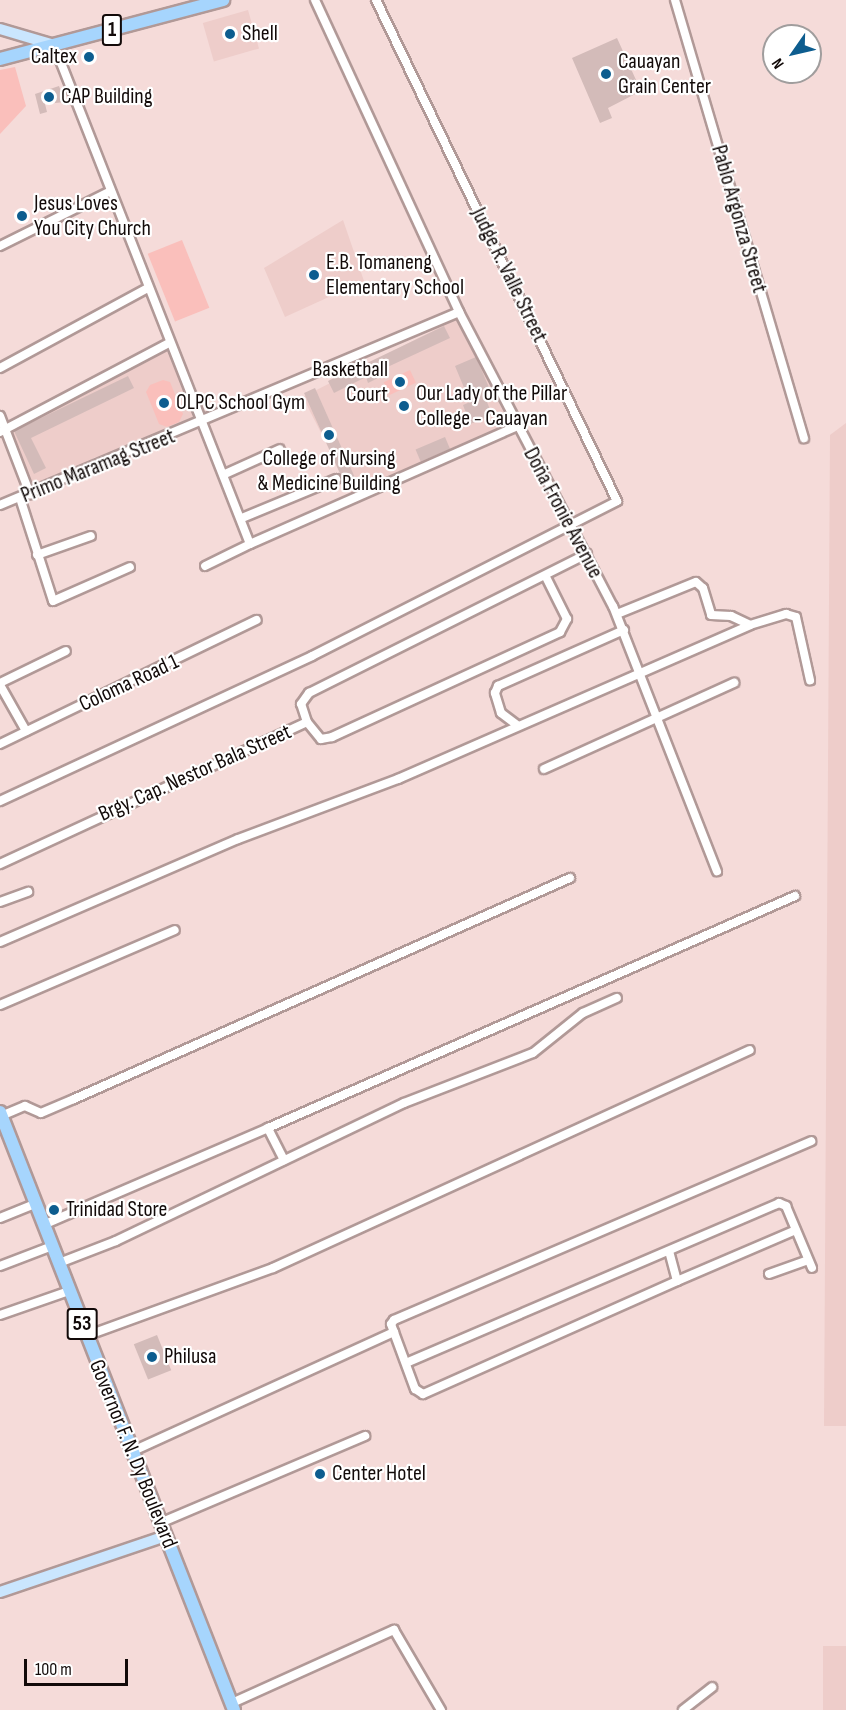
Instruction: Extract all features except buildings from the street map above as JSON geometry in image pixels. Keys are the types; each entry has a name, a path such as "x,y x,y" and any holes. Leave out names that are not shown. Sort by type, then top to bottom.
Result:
{"highway":[{"name":"1","path":"0,59 223,0"},
{"name":"Governor F. N. Dy Boulevard","path":"1,1114 86,1336 233,1706"}],"main road":[{"path":"0,29 54,45"},
{"path":"0,1592 165,1536"}],"street":[{"name":"Doña Fronie Avenue","path":"315,0 459,312 569,526 587,554 624,630 717,871"},
{"name":"Judge R. Valle Street","path":"0,801 312,656 614,504 616,496 376,0"},
{"name":"Pablo Argonza Street","path":"675,0 804,438"},
{"path":"54,45 109,192 202,424 225,474 250,544"},
{"path":"0,246 109,192"},
{"path":"0,368 148,288"},
{"name":"Primo Maramag Street","path":"0,505 202,424 459,312"},
{"path":"3,431 169,343"},
{"path":"0,416 3,431 30,494"},
{"path":"205,566 518,426"},
{"path":"225,474 280,449"},
{"path":"242,518 336,479"},
{"path":"20,498 53,601 130,567"},
{"path":"37,555 91,536"},
{"name":"Brgy. Cap. Nestor Bala Street","path":"0,864 307,722 301,704 309,693 546,577 587,554"},
{"path":"307,722 321,739 332,737 560,632 567,619 546,577"},
{"path":"616,614 696,582 703,588 711,615 731,616 750,625"},
{"path":"0,942 750,625 786,614 796,617 810,680"},
{"name":"Coloma Road 1","path":"0,744 257,620"},
{"path":"517,725 501,713 495,693 498,686 624,630"},
{"path":"26,731 0,684 66,651"},
{"path":"544,769 734,683"},
{"path":"1,1114 25,1106 40,1113 74,1099 570,878"},
{"path":"0,902 28,892"},
{"path":"44,1226 795,896"},
{"path":"0,1005 175,930"},
{"path":"58,1263 404,1103 534,1053 583,1013 617,998"},
{"path":"86,1336 273,1268 750,1050"},
{"path":"268,1128 284,1160"},
{"path":"796,1230 423,1394 415,1389 394,1332 395,1319 811,1141"},
{"path":"406,1363 779,1203 786,1206 810,1264 769,1274"},
{"path":"0,1218 35,1204"},
{"path":"0,1266 52,1246"},
{"path":"669,1251 677,1281"},
{"path":"0,1315 69,1291"},
{"path":"133,1451 394,1332"},
{"path":"160,1523 366,1436"},
{"path":"233,1706 394,1630 441,1710"},
{"path":"683,1710 712,1688"}],"shaded area":[{"name":"Shell","path":"248,10 259,48 214,61 203,23"},
{"path":"15,67 26,106 0,134 0,70"},
{"name":"E.B. Tomaneng Elementary School","path":"343,220 364,281 285,317 264,268"},
{"path":"182,240 209,308 175,322 148,254"},
{"name":"Our Lady of the Pillar College - Cauayan","path":"456,319 509,423 356,501 303,397"},
{"path":"167,348 196,417 193,422 100,459 95,457 84,467 31,489 9,433"},
{"name":"Basketball Court","path":"410,370 416,383 390,395 384,382"},
{"name":"OLPC School Gym","path":"163,380 170,382 183,414 179,422 167,427 159,424 146,392 150,385"},
{"path":"846,423 846,1426 824,1426 830,435"},
{"path":"823,1646 846,1646 846,1710 823,1710"}],"place":[{"name":"Shell","path":"230,34"},
{"name":"Caltex","path":"89,57"},
{"name":"Cauayan Grain Center","path":"606,74"},
{"name":"CAP Building","path":"49,97"},
{"name":"Jesus Loves You City Church","path":"22,216"},
{"name":"E.B. Tomaneng Elementary School","path":"314,275"},
{"name":"Basketball Court","path":"400,382"},
{"name":"OLPC School Gym","path":"164,403"},
{"name":"Our Lady of the Pillar College - Cauayan","path":"404,406"},
{"name":"College of Nursing & Medicine Building","path":"329,435"},
{"name":"Trinidad Store","path":"54,1210"},
{"name":"Philusa","path":"152,1357"},
{"name":"Center Hotel","path":"320,1474"}]}
